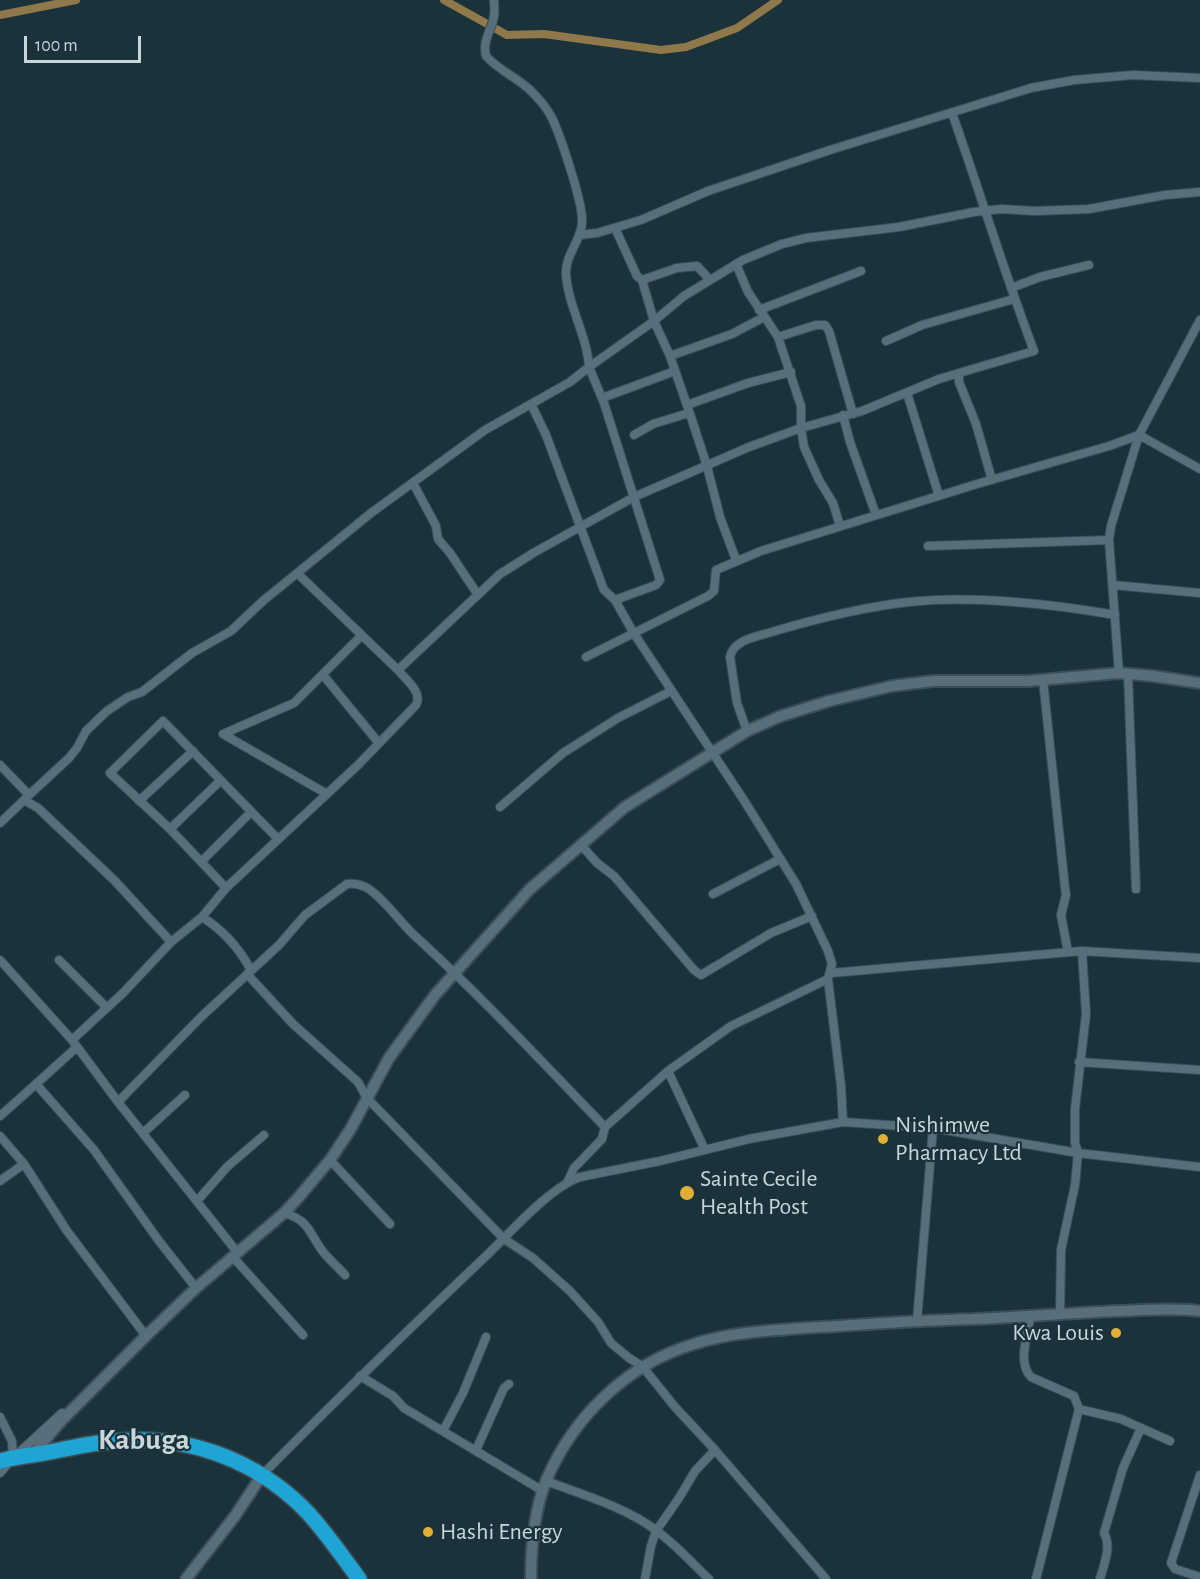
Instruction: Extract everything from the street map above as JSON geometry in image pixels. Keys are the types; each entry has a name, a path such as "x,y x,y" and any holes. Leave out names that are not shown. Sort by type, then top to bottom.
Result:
{"highway":[{"path":"7,1459 117,1441 165,1441 208,1450 262,1474 308,1513 359,1579"}],"main road":[{"path":"32,1455 62,1420 146,1336 234,1254 284,1213 330,1160 350,1130 389,1058 419,1014 530,889 619,811 747,731 781,716 829,700 892,686 933,681 1043,680 1124,674 1200,683"},
{"path":"531,1579 534,1530 545,1486 579,1424 598,1403 642,1366 672,1352 716,1338 769,1331 917,1321 1199,1309"},
{"path":"186,1579 235,1516 262,1474"}],"street":[{"path":"494,0 494,18 484,49 486,56 530,90 551,116 560,136 582,219 579,235 567,261 566,272 573,308 586,344 589,367 602,398 660,580 656,585 615,600"},
{"path":"579,235 615,228 651,217 708,191 1011,93 1074,80 1133,75 1200,78"},
{"path":"398,670 438,635 493,579 634,497 801,428 853,414 939,379 1034,351 1014,299 987,211 952,113"},
{"path":"0,823 74,753 86,731 96,720 120,702 152,685 192,653 231,631 346,531 485,430 561,388 654,321 684,296 736,264 782,244 806,238 883,230 987,211 1089,209 1165,195 1200,192"},
{"path":"615,228 637,276 642,280 654,321 670,356 707,466 720,517 736,560"},
{"path":"736,264 748,292 778,337 801,406 804,447 819,480 833,503 840,526"},
{"path":"1011,288 1040,277 1089,265"},
{"path":"642,280 686,266 697,266 710,280"},
{"path":"670,356 732,334 762,314 861,272"},
{"path":"886,341 922,325 1014,299"},
{"path":"1136,889 1124,674 1115,615 1109,540 1111,526 1139,435 1200,320"},
{"path":"778,337 816,325 825,326 829,331 853,414"},
{"path":"602,398 675,371"},
{"path":"634,435 653,424 737,387 791,372"},
{"path":"959,374 959,382 976,424 992,480"},
{"path":"907,393 939,496"},
{"path":"531,404 546,435 604,590 615,600 633,632 796,884 828,951 832,964 830,976 843,1122"},
{"path":"843,415 850,442 876,515"},
{"path":"586,657 711,594 715,587 716,570 736,560 840,526 1139,435 1200,469"},
{"path":"413,483 436,526 438,539 478,595"},
{"path":"928,546 1109,540"},
{"path":"72,1040 105,1007 123,993 171,942 202,917 226,888 358,765 418,700 417,693 398,670 297,573"},
{"path":"1113,585 1200,593"},
{"path":"747,731 737,703 730,657 731,651 738,644 756,637 837,614 920,601 994,602 1082,609 1115,615"},
{"path":"327,794 223,734 294,703 361,636"},
{"path":"323,675 378,742"},
{"path":"1043,680 1065,888 1060,915 1068,952"},
{"path":"500,807 563,753 618,718 671,691"},
{"path":"226,888 110,773 136,745 163,721 278,839"},
{"path":"139,801 192,751"},
{"path":"0,765 27,798 115,881 171,942"},
{"path":"170,830 220,781"},
{"path":"201,862 251,812"},
{"path":"580,845 597,863 614,876 694,970 701,975 771,933 812,916"},
{"path":"713,894 780,859"},
{"path":"118,1102 201,1017 279,945 305,915 347,884 354,883 363,885 371,891 398,920 455,973 605,1127"},
{"path":"202,917 232,942 249,972 293,1024 358,1082 366,1098 504,1239 533,1258 570,1291 598,1322 611,1343 642,1366 675,1407 826,1579"},
{"path":"1060,1314 1061,1250 1075,1185 1078,1153 1075,1143 1075,1109 1086,1014 1082,951"},
{"path":"568,1181 574,1168 602,1138 605,1127 668,1071 731,1026 830,976 1082,951 1200,958"},
{"path":"0,960 45,1007 72,1040 197,1201 234,1254 303,1335"},
{"path":"58,960 105,1007"},
{"path":"0,1116 77,1047"},
{"path":"1079,1062 1200,1070"},
{"path":"668,1071 705,1150"},
{"path":"36,1084 94,1150 159,1241 196,1288"},
{"path":"143,1133 185,1095"},
{"path":"262,1474 360,1376 529,1214 568,1181 749,1139 843,1122 933,1128 1078,1153 1200,1167"},
{"path":"917,1321 933,1128"},
{"path":"197,1201 227,1167 264,1135"},
{"path":"0,1136 24,1164 67,1231 146,1336"},
{"path":"330,1160 390,1224"},
{"path":"0,1181 24,1164"},
{"path":"284,1213 296,1216 307,1225 322,1250 345,1275"},
{"path":"1030,1317 1023,1361 1027,1373 1031,1377 1074,1396 1079,1409 1036,1579"},
{"path":"443,1431 463,1393 486,1337"},
{"path":"7,1459 128,1354"},
{"path":"360,1376 393,1396 404,1408 476,1450 545,1486 602,1502 657,1531 709,1579"},
{"path":"476,1450 504,1388 509,1384"},
{"path":"1079,1409 1121,1419 1170,1440"},
{"path":"0,1417 12,1441 0,1473"},
{"path":"1100,1579 1108,1552 1108,1540 1104,1533 1123,1468 1141,1428"},
{"path":"645,1579 651,1546 657,1531 694,1471 715,1450"},
{"path":"1200,1475 1172,1563 1175,1569 1200,1577"}],"waterway":[{"path":"0,15 76,0"},
{"path":"444,0 507,35 544,34 661,50 686,47 737,28 778,0"}],"place":[{"name":"Nishimwe Pharmacy Ltd","path":"883,1139"},
{"name":"Sainte Cecile Health Post","path":"687,1193"},
{"name":"Kwa Louis","path":"1116,1333"},
{"name":"Hashi Energy","path":"428,1532"}],"district":[{"name":"Kabuga","path":"144,1440"}]}
